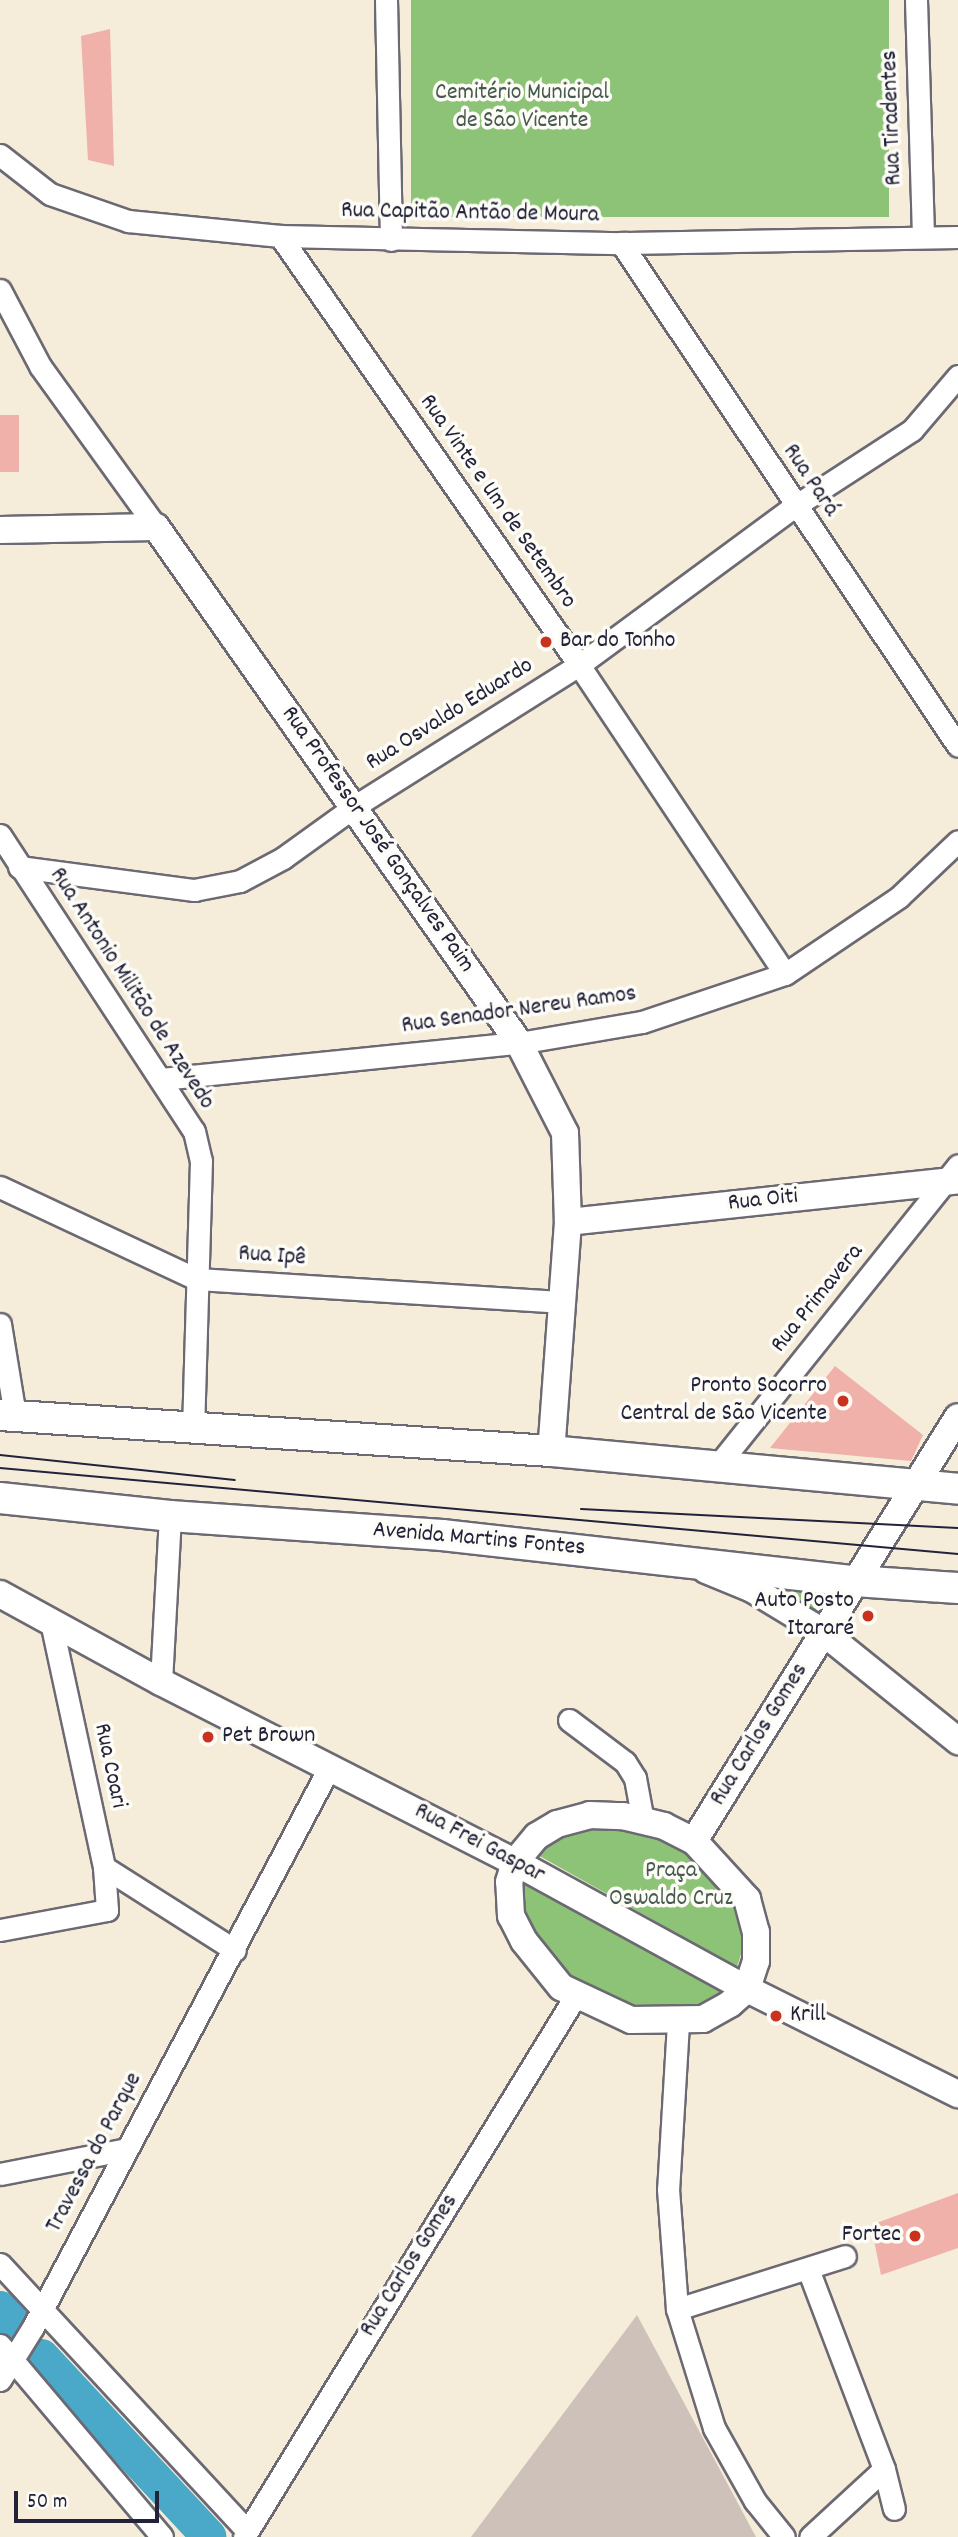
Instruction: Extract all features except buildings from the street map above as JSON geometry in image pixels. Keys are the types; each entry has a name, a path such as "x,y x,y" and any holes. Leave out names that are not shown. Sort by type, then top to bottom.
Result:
{"main road":[{"path":"8,1415 551,1451 958,1489"},
{"name":"Avenida Martins Fontes","path":"0,1498 170,1516 442,1535 679,1559 855,1581 958,1588"}],"street":[{"path":"386,0 391,240"},
{"name":"Rua Tiradentes","path":"916,0 923,234"},
{"name":"Rua Capitão Antão de Moura","path":"0,155 50,194 128,221 280,236 621,243 923,234 958,237"},
{"name":"Rua Vinte e Um de Setembro","path":"280,236 579,664 785,974"},
{"name":"Rua Pará","path":"621,243 958,746"},
{"name":"Rua Professor José Gonçalves Paim","path":"0,290 40,366 355,806 519,1042 565,1133 568,1222 551,1451"},
{"name":"Rua Osvaldo Eduardo","path":"19,867 194,890 240,881 283,858 355,806 579,664 795,506 912,430 958,376"},
{"path":"0,530 156,527"},
{"name":"Rua Antonio Militão de Azevedo","path":"0,835 194,1131 201,1161 193,1429"},
{"name":"Rua Senador Nereu Ramos","path":"162,1079 519,1042 642,1022 785,974 899,897 958,841"},
{"name":"Rua Oiti","path":"568,1222 954,1175"},
{"name":"Rua Primavera","path":"718,1465 954,1175"},
{"name":"Rua Ipê","path":"0,1187 196,1279 561,1302"},
{"path":"0,1324 8,1415"},
{"name":"Rua Carlos Gomes","path":"694,1841 958,1417"},
{"path":"161,1682 170,1516"},
{"path":"679,1559 752,1588 823,1632 958,1741"},
{"name":"Rua Frei Gaspar","path":"0,1594 161,1682 514,1862 747,1989 958,2094"},
{"name":"Rua Coari","path":"0,1930 96,1916 107,1910 104,1867 51,1622"},
{"path":"569,1720 625,1762 635,1778 643,1821"},
{"name":"Travessa do Parque","path":"0,2380 11,2351 37,2319 235,1950 330,1766"},
{"path":"590,1815 643,1821 694,1841 747,1899 756,1932 756,1961 747,1989 703,2019 678,2023 631,2020 576,1996 542,1966 511,1916 509,1882 514,1862 537,1836 556,1824 590,1815"},
{"path":"104,1867 235,1950"},
{"name":"Rua Carlos Gomes","path":"246,2534 576,1996"},
{"path":"678,2023 668,2189 677,2309 714,2428 755,2501 784,2537"},
{"path":"0,2174 127,2149"},
{"path":"677,2309 808,2270 845,2256"},
{"path":"0,2264 37,2319 246,2534"},
{"path":"808,2270 884,2469 894,2509"},
{"path":"11,2351 162,2537"},
{"path":"810,2537 884,2469"}],"shaded area":[{"path":"637,2315 756,2537 471,2537"}],"green space":[{"name":"Cemitério Municipal de São Vicente","path":"411,0 889,0 889,217 411,217"},
{"path":"779,1586 826,1590 813,1615 777,1593"},
{"name":"Praça Oswaldo Cruz","path":"595,1823 662,1837 696,1855 723,1884 740,1913 746,1938 737,1967 536,1854 540,1845"},
{"name":"Praça Oswaldo Cruz","path":"520,1873 723,1993 711,2004 663,2015 608,2002 578,1987 525,1926"}],"waterway":[{"path":"0,2308 17,2328"},
{"path":"41,2356 208,2536"}],"tram line":[{"path":"0,1455 235,1480"},
{"path":"0,1468 958,1554"},
{"path":"581,1509 958,1528"}],"place":[{"name":"Bar do Tonho","path":"546,642"},
{"name":"Pronto Socorro Central de São Vicente","path":"843,1401"},
{"name":"Auto Posto Itararé","path":"868,1616"},
{"name":"Pet Brown","path":"208,1737"},
{"name":"Krill","path":"776,2016"},
{"name":"Fortec","path":"915,2236"}]}
